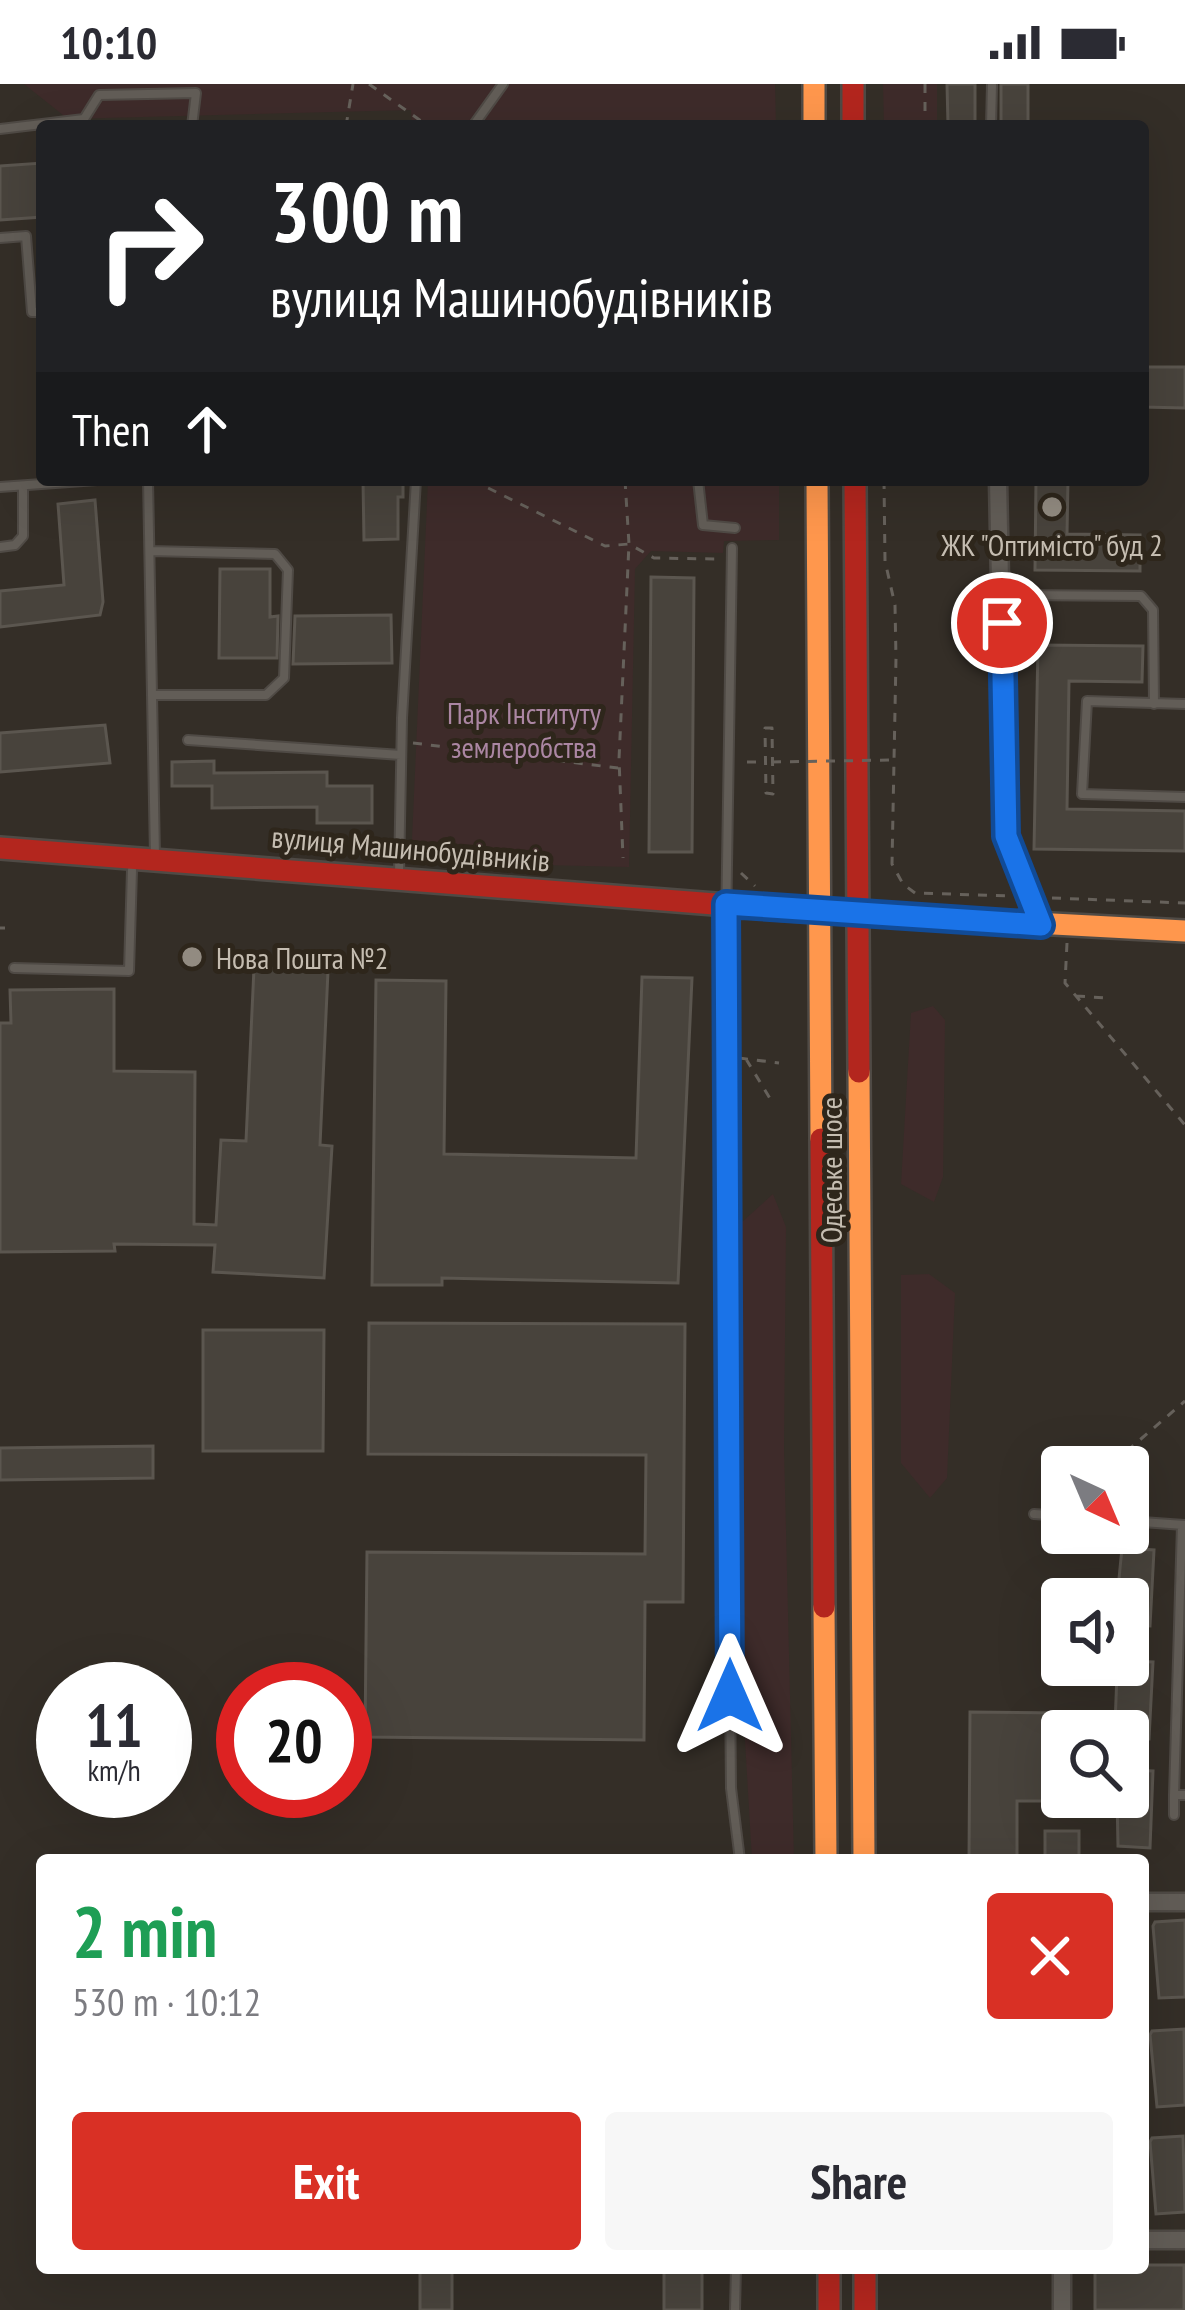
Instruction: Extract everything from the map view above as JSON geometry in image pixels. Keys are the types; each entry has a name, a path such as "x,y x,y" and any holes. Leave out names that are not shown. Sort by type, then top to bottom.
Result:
{"main road":[{"path":"814,84 814,120"},
{"path":"853,84 853,120"},
{"name":"Одеське шосе","path":"817,486 826,1854"},
{"name":"Одеське шосе","path":"855,486 864,1851"},
{"name":"вулиця Машинобудівників","path":"0,848 818,912 1185,931"},
{"path":"829,2274 829,2310"},
{"path":"865,2274 866,2310"}],"street":[{"path":"998,486 1006,836 1041,925"},
{"path":"1149,1902 1185,1902"},
{"path":"1149,2240 1185,2240"},
{"path":"1062,2274 1062,2310"}],"lane":[{"path":"477,120 503,84"},
{"path":"992,84 992,120"},
{"path":"76,120 84,119 99,94 196,93 193,120"},
{"path":"0,129 36,125"},
{"path":"0,238 26,236 32,312 36,312"},
{"path":"0,488 36,485"},
{"path":"0,547 15,545 23,536 23,486"},
{"path":"148,486 155,857"},
{"path":"399,877 401,742 416,486"},
{"path":"699,486 703,525 735,528"},
{"path":"856,523 867,486"},
{"path":"150,551 275,554 288,570 284,678 266,695 152,695"},
{"path":"732,553 724,1056 731,1788 739,1854"},
{"path":"1002,595 1141,596 1153,610 1154,704"},
{"path":"1185,704 1087,701 1082,794 1185,797"},
{"path":"188,740 401,755"},
{"path":"14,968 128,971 132,870"},
{"path":"1034,1514 1041,1514"},
{"path":"1149,1522 1184,1525 1179,1795 1174,1815"},
{"path":"734,2310 736,2274"}],"path":[{"path":"347,120 353,84"},
{"path":"369,84 420,120"},
{"path":"925,84 925,120"},
{"path":"484,486 605,546 629,544 654,558 732,553"},
{"path":"623,858 619,768 629,544 625,486"},
{"path":"884,486 885,561 895,623 892,801"},
{"path":"765,728 772,728 773,794 766,793 765,761 765,728"},
{"path":"401,742 619,768"},
{"path":"772,762 892,760"},
{"path":"747,762 765,761"},
{"path":"1067,943 1065,983 1185,1125"},
{"path":"1075,996 1106,998"},
{"path":"724,1056 778,1063"},
{"path":"746,1059 775,1105"},
{"path":"1132,1446 1185,1400"}],"green space":[{"path":"24,84 775,84 776,120 412,120 411,110 68,119"},
{"path":"883,84 937,84 937,120 884,120"},
{"name":"Парк Інституту землеробства","path":"428,486 779,486 779,540 724,541 723,553 651,551 635,569 629,867 411,862"},
{"path":"933,1006 945,1020 943,1177 934,1202 901,1184 911,1013"},
{"path":"773,1194 786,1227 784,1448 794,1854 752,1854 737,1604 742,1222"},
{"path":"929,1274 955,1293 947,1478 930,1498 901,1463 901,1275"}],"building":[{"path":"947,84 975,84 975,120 948,120"},
{"path":"1001,84 1028,84 1028,120 1001,120"},
{"path":"36,163 36,217 0,220 0,166"},
{"path":"1149,367 1185,367 1185,408 1149,407"},
{"path":"363,486 403,486 403,497 398,497 398,539 364,540"},
{"name":"ЖК \"Оптимісто\" буд 2","path":"1036,486 1068,486 1067,534 1140,535 1140,571 1035,570"},
{"path":"95,500 100,615 0,627 0,591 64,585 58,504"},
{"path":"220,569 270,569 270,617 278,616 277,658 219,658"},
{"path":"651,577 694,578 692,852 649,852"},
{"path":"391,615 392,663 293,664 295,616"},
{"path":"1038,645 1143,646 1142,682 1069,681 1067,809 1185,811 1185,851 1034,849"},
{"path":"105,725 110,763 0,772 0,733"},
{"path":"214,761 214,773 327,772 327,786 372,786 372,823 317,823 317,807 212,808 212,786 172,786 172,762"},
{"path":"254,968 328,971 320,1145 332,1146 324,1278 213,1272 215,1245 114,1244 115,1251 0,1252 0,1023 11,1023 10,990 114,989 114,1071 195,1072 194,1224 216,1225 221,1140 246,1141"},
{"path":"642,977 692,978 678,1283 442,1278 442,1285 372,1285 376,980 446,981 444,1154 636,1158"},
{"path":"369,1323 685,1324 683,1602 645,1602 644,1740 372,1737 372,1662 366,1662 367,1552 645,1554 646,1455 368,1454"},
{"path":"203,1330 324,1330 323,1451 203,1451"},
{"path":"153,1446 153,1478 0,1480 0,1448"},
{"path":"1154,1550 1150,1626 1149,1578 1119,1578 1121,1554"},
{"path":"1149,1662 1153,1662 1149,1739 1149,1710 1116,1710 1117,1686 1149,1686"},
{"path":"970,1712 1041,1713 1041,1801 1017,1801 1017,1854 969,1854"},
{"path":"1149,1771 1153,1771 1150,1848 1118,1846 1117,1818 1149,1818"},
{"path":"1045,1831 1079,1831 1079,1854 1045,1854"},
{"path":"1185,1920 1185,1997 1159,1998 1153,1926"},
{"path":"1184,2029 1185,2105 1157,2107 1150,2035"},
{"path":"1183,2136 1185,2212 1156,2214 1150,2142"},
{"path":"1149,2265 1184,2265 1184,2310 1095,2310 1095,2274 1149,2274"},
{"path":"420,2274 452,2274 452,2310 420,2310"},
{"path":"664,2274 702,2274 702,2310 664,2310"}],"traffic: slow":[{"path":"814,84 814,120"},
{"path":"817,486 821,1139"},
{"path":"791,910 1185,931"},
{"path":"859,1072 864,1854"},
{"path":"824,1607 826,1854"}],"traffic: jam":[{"path":"853,84 853,120"},
{"path":"855,486 859,1072"},
{"path":"0,848 791,910"},
{"path":"821,1139 824,1607"},
{"path":"829,2274 829,2310"},
{"path":"865,2274 865,2310"}],"place":[{"name":"ЖК \"Оптимісто\" буд 2","path":"1052,507"},
{"name":"Нова Пошта №2","path":"192,957"}],"route":[{"path":"730,1696 726,904 1041,925 1006,836 1002,623"}]}
